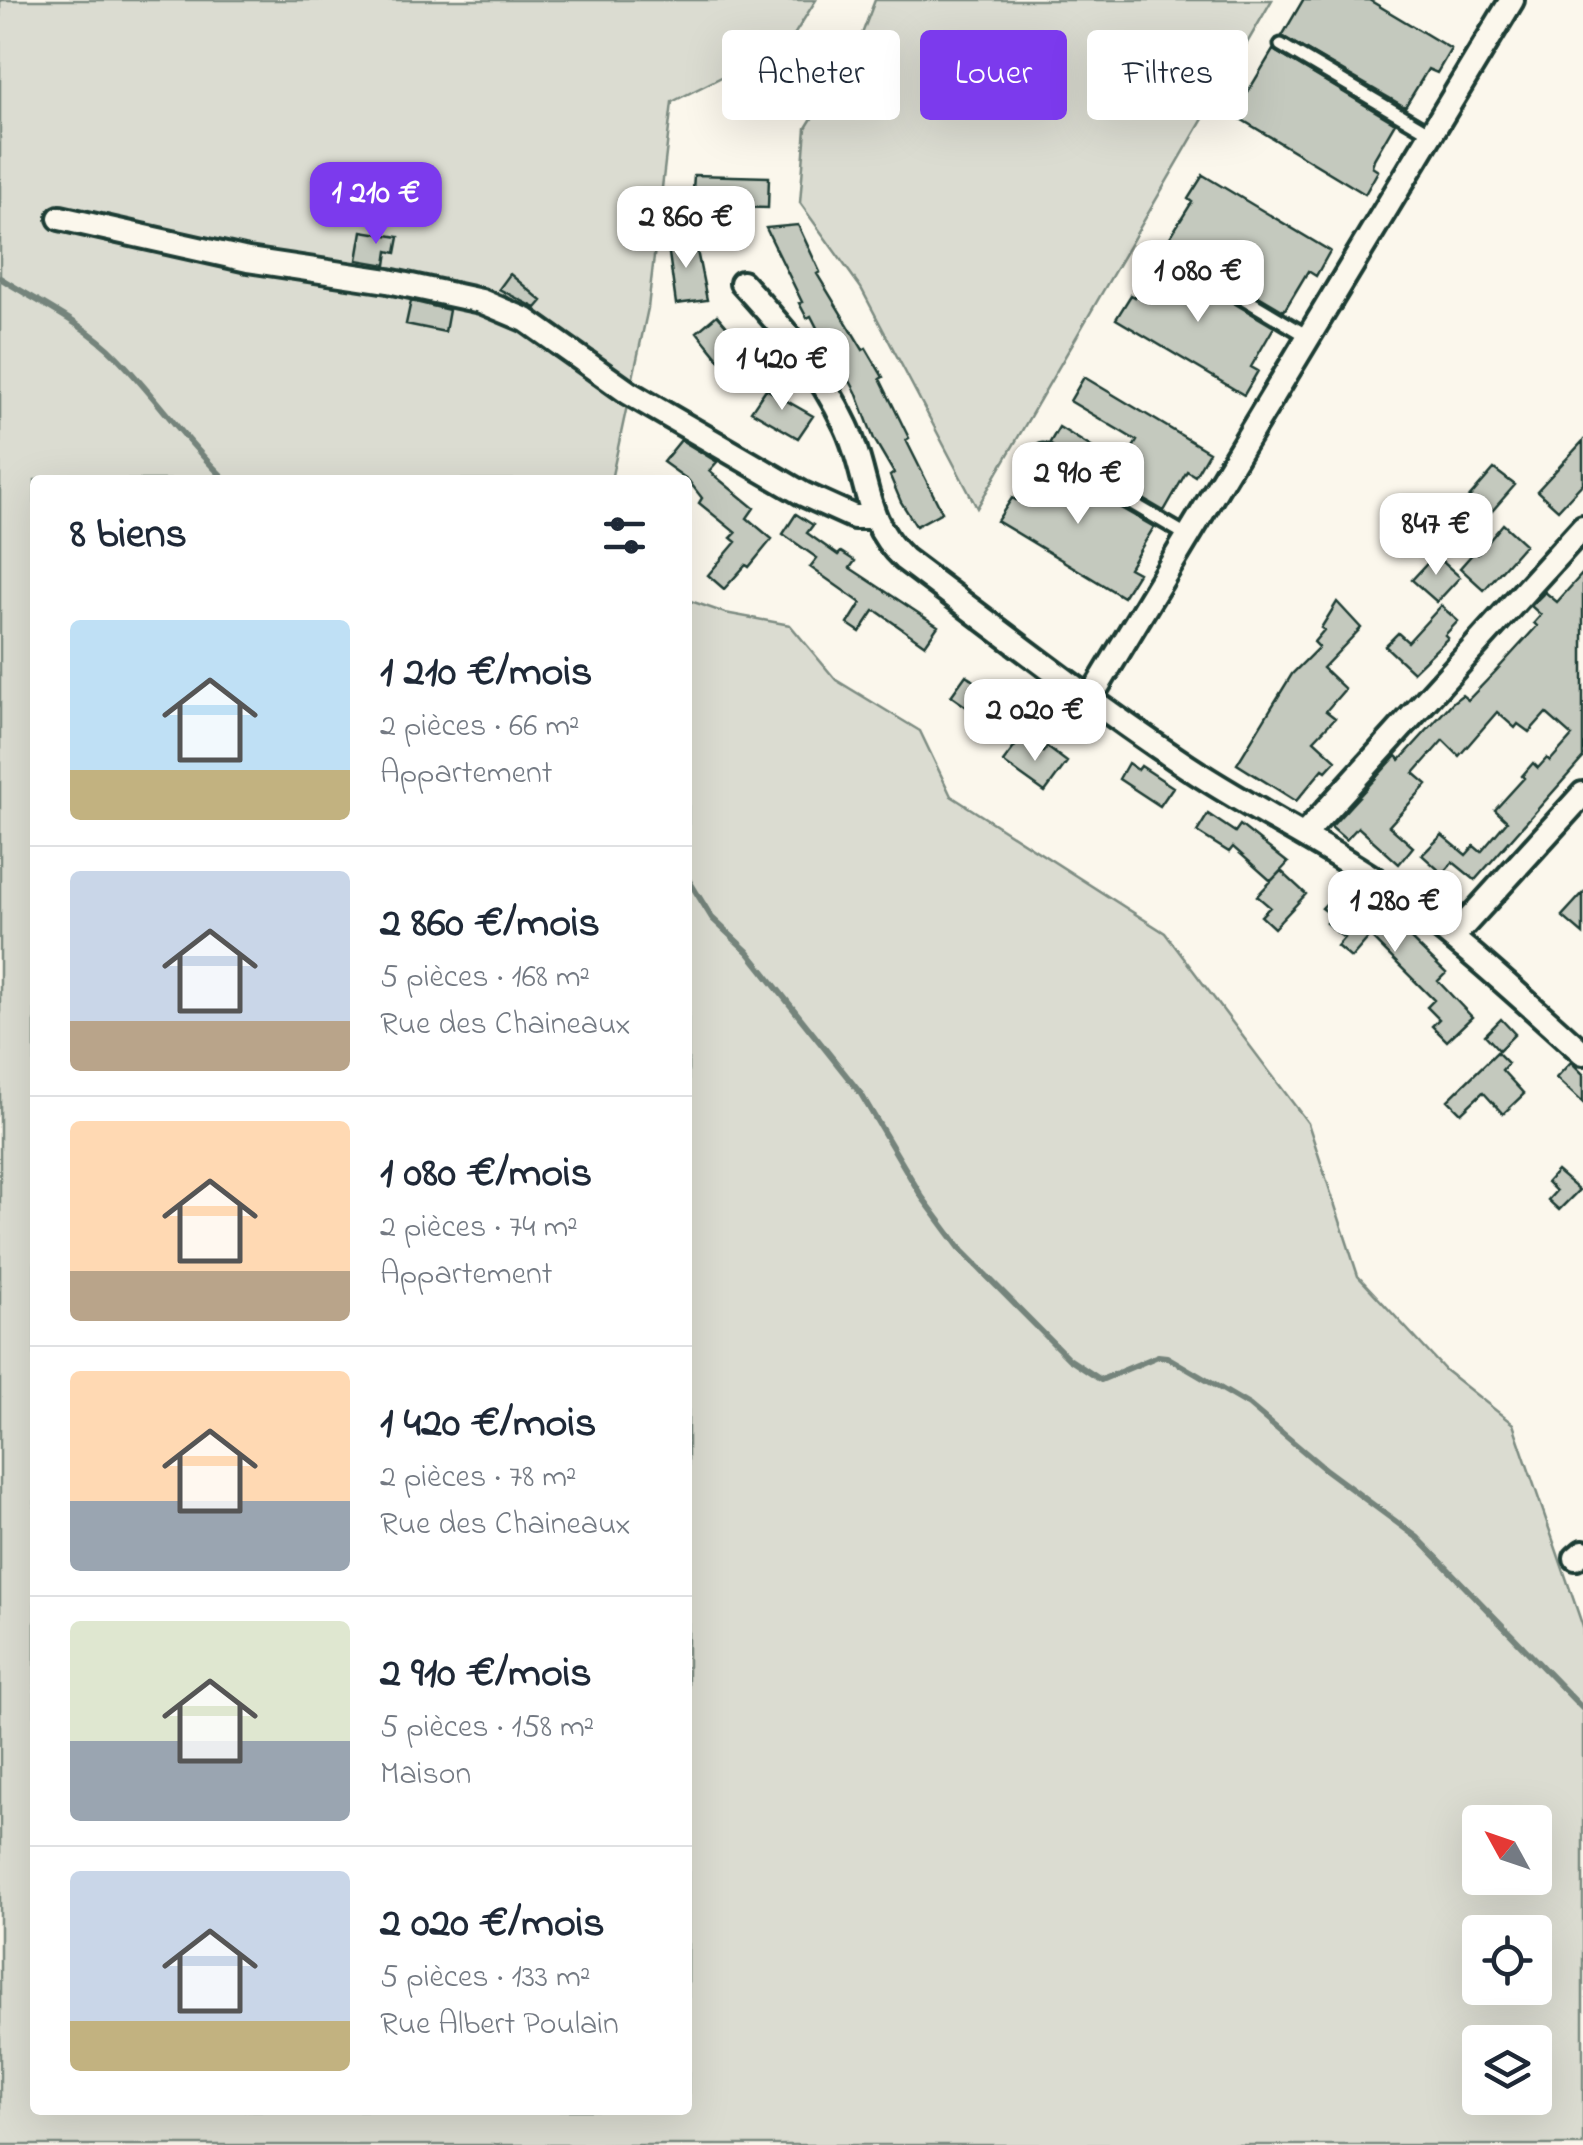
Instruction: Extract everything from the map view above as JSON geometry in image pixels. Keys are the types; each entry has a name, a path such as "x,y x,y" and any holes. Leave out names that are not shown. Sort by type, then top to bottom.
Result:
{"street":[{"path":"1090,697 1512,0"},
{"path":"60,218 248,260 388,280 481,301 526,320 629,393 803,494 854,517 873,517"},
{"path":"742,283 800,346 828,387 849,432 873,517 885,542 1090,697 1247,806 1304,835 1385,886 1453,937 1583,1053"},
{"path":"1304,835 1583,527"},
{"path":"1453,937 1583,794"}],"lane":[{"path":"1281,45 1432,134"},
{"path":"1163,250 1309,337"},
{"path":"1044,451 1188,536"}],"shaded area":[{"path":"0,0 816,0 797,30 722,30 722,77 672,102 648,308 612,475 30,475 30,2115 692,2115 692,601 725,613 790,625 836,680 920,731 951,796 1165,933 1308,1123 1358,1276 1445,1370 1513,1424 1583,1627 1583,2145 0,2145"},
{"path":"875,0 1272,0 1248,41 1248,30 1087,30 1087,120 1202,120 977,508 861,288 800,203 806,128 811,120 900,120 900,30 864,30"}],"building":[{"path":"1303,0 1369,0 1451,49 1437,73 1428,69 1405,107 1282,36"},
{"path":"1273,50 1395,123 1374,159 1372,167 1378,171 1365,194 1242,120 1248,120 1248,92"},
{"path":"694,175 769,177 768,208 692,206"},
{"path":"1203,175 1330,251 1316,276 1308,271 1284,311 1167,242 1192,202 1188,199"},
{"path":"798,225 820,272 817,274 883,377 880,379 909,438 906,440 942,512 916,526 901,502 890,476 894,473 874,439 856,392 840,363 836,365 811,316 807,318 766,228"},
{"path":"362,231 399,237 396,253 388,251 386,265 357,260"},
{"path":"694,236 707,300 676,304 667,239"},
{"path":"1158,258 1274,327 1251,367 1258,371 1244,395 1116,319 1131,295 1135,297"},
{"path":"510,274 542,301 536,308 499,289"},
{"path":"411,301 449,310 445,332 406,324"},
{"path":"717,315 762,367 739,384 697,332"},
{"path":"1084,377 1209,452 1195,476 1187,471 1164,511 1049,444 1059,427 1122,466 1137,441 1070,401"},
{"path":"766,389 813,416 798,438 751,411"},
{"path":"681,440 717,462 709,471 754,508 747,518 772,539 724,589 708,575 736,542 731,538 736,533 699,503 702,498 692,485 692,475 681,475 663,462"},
{"path":"1583,441 1583,483 1558,510 1537,491"},
{"path":"1039,461 1154,527 1129,568 1138,573 1123,597 997,521 1012,498 1016,500"},
{"path":"1494,469 1515,485 1486,518 1467,500"},
{"path":"796,514 813,525 807,533 838,555 841,552 855,561 850,568 938,626 925,645 878,612 874,611 860,632 848,624 861,603 810,567 817,558 783,534"},
{"path":"1503,524 1525,544 1484,590 1460,568 1475,551 1478,554"},
{"path":"1435,555 1460,577 1437,602 1412,580"},
{"path":"1583,573 1583,758 1475,880 1453,862 1443,874 1422,855 1442,835 1466,855 1474,846 1481,852 1507,821 1495,810 1533,763 1538,768 1547,758 1550,761 1572,736 1546,713 1529,732 1518,724 1515,728 1497,712 1459,756 1443,740 1414,773 1427,784 1389,826 1413,847 1399,864 1358,827 1346,840 1331,827 1396,756 1400,760 1462,695 1468,700 1537,626 1534,623 1541,615 1531,606 1545,592 1557,602"},
{"path":"1337,602 1361,628 1323,668 1345,689 1326,711 1335,718 1314,740 1336,760 1326,771 1323,769 1296,801 1237,764 1292,674 1319,647 1314,642"},
{"path":"1441,606 1458,621 1445,635 1448,638 1413,672 1385,646 1398,633 1408,642"},
{"path":"966,675 999,699 984,719 951,696"},
{"path":"1022,737 1043,752 1047,747 1067,762 1045,792 1003,762"},
{"path":"1128,763 1138,770 1141,766 1173,787 1160,806 1119,779"},
{"path":"1208,814 1235,832 1240,825 1288,863 1271,881 1233,847 1229,852 1197,832"},
{"path":"1281,871 1306,894 1274,928 1261,916 1270,907 1257,896"},
{"path":"1342,887 1384,911 1376,924 1396,941 1405,933 1446,973 1438,981 1472,1017 1447,1041 1432,1026 1439,1019 1427,1007 1434,1000 1370,936 1351,958 1337,946 1344,938 1326,923 1333,916 1322,908"},
{"path":"1583,893 1583,934 1562,916"},
{"path":"1501,1019 1515,1034 1499,1050 1485,1035"},
{"path":"1497,1052 1508,1063 1502,1070 1524,1094 1503,1114 1483,1092 1461,1113 1448,1100"},
{"path":"1571,1062 1583,1074 1583,1103 1556,1078"},
{"path":"1557,1171 1579,1190 1559,1210 1548,1200 1556,1191 1547,1182"}],"waterway":[{"path":"0,278 104,345 221,475"},
{"path":"692,886 712,918 748,952 861,1094 922,1197 962,1251 1069,1359 1101,1380 1158,1356 1167,1357 1249,1405 1326,1470 1418,1538 1583,1709"}]}
